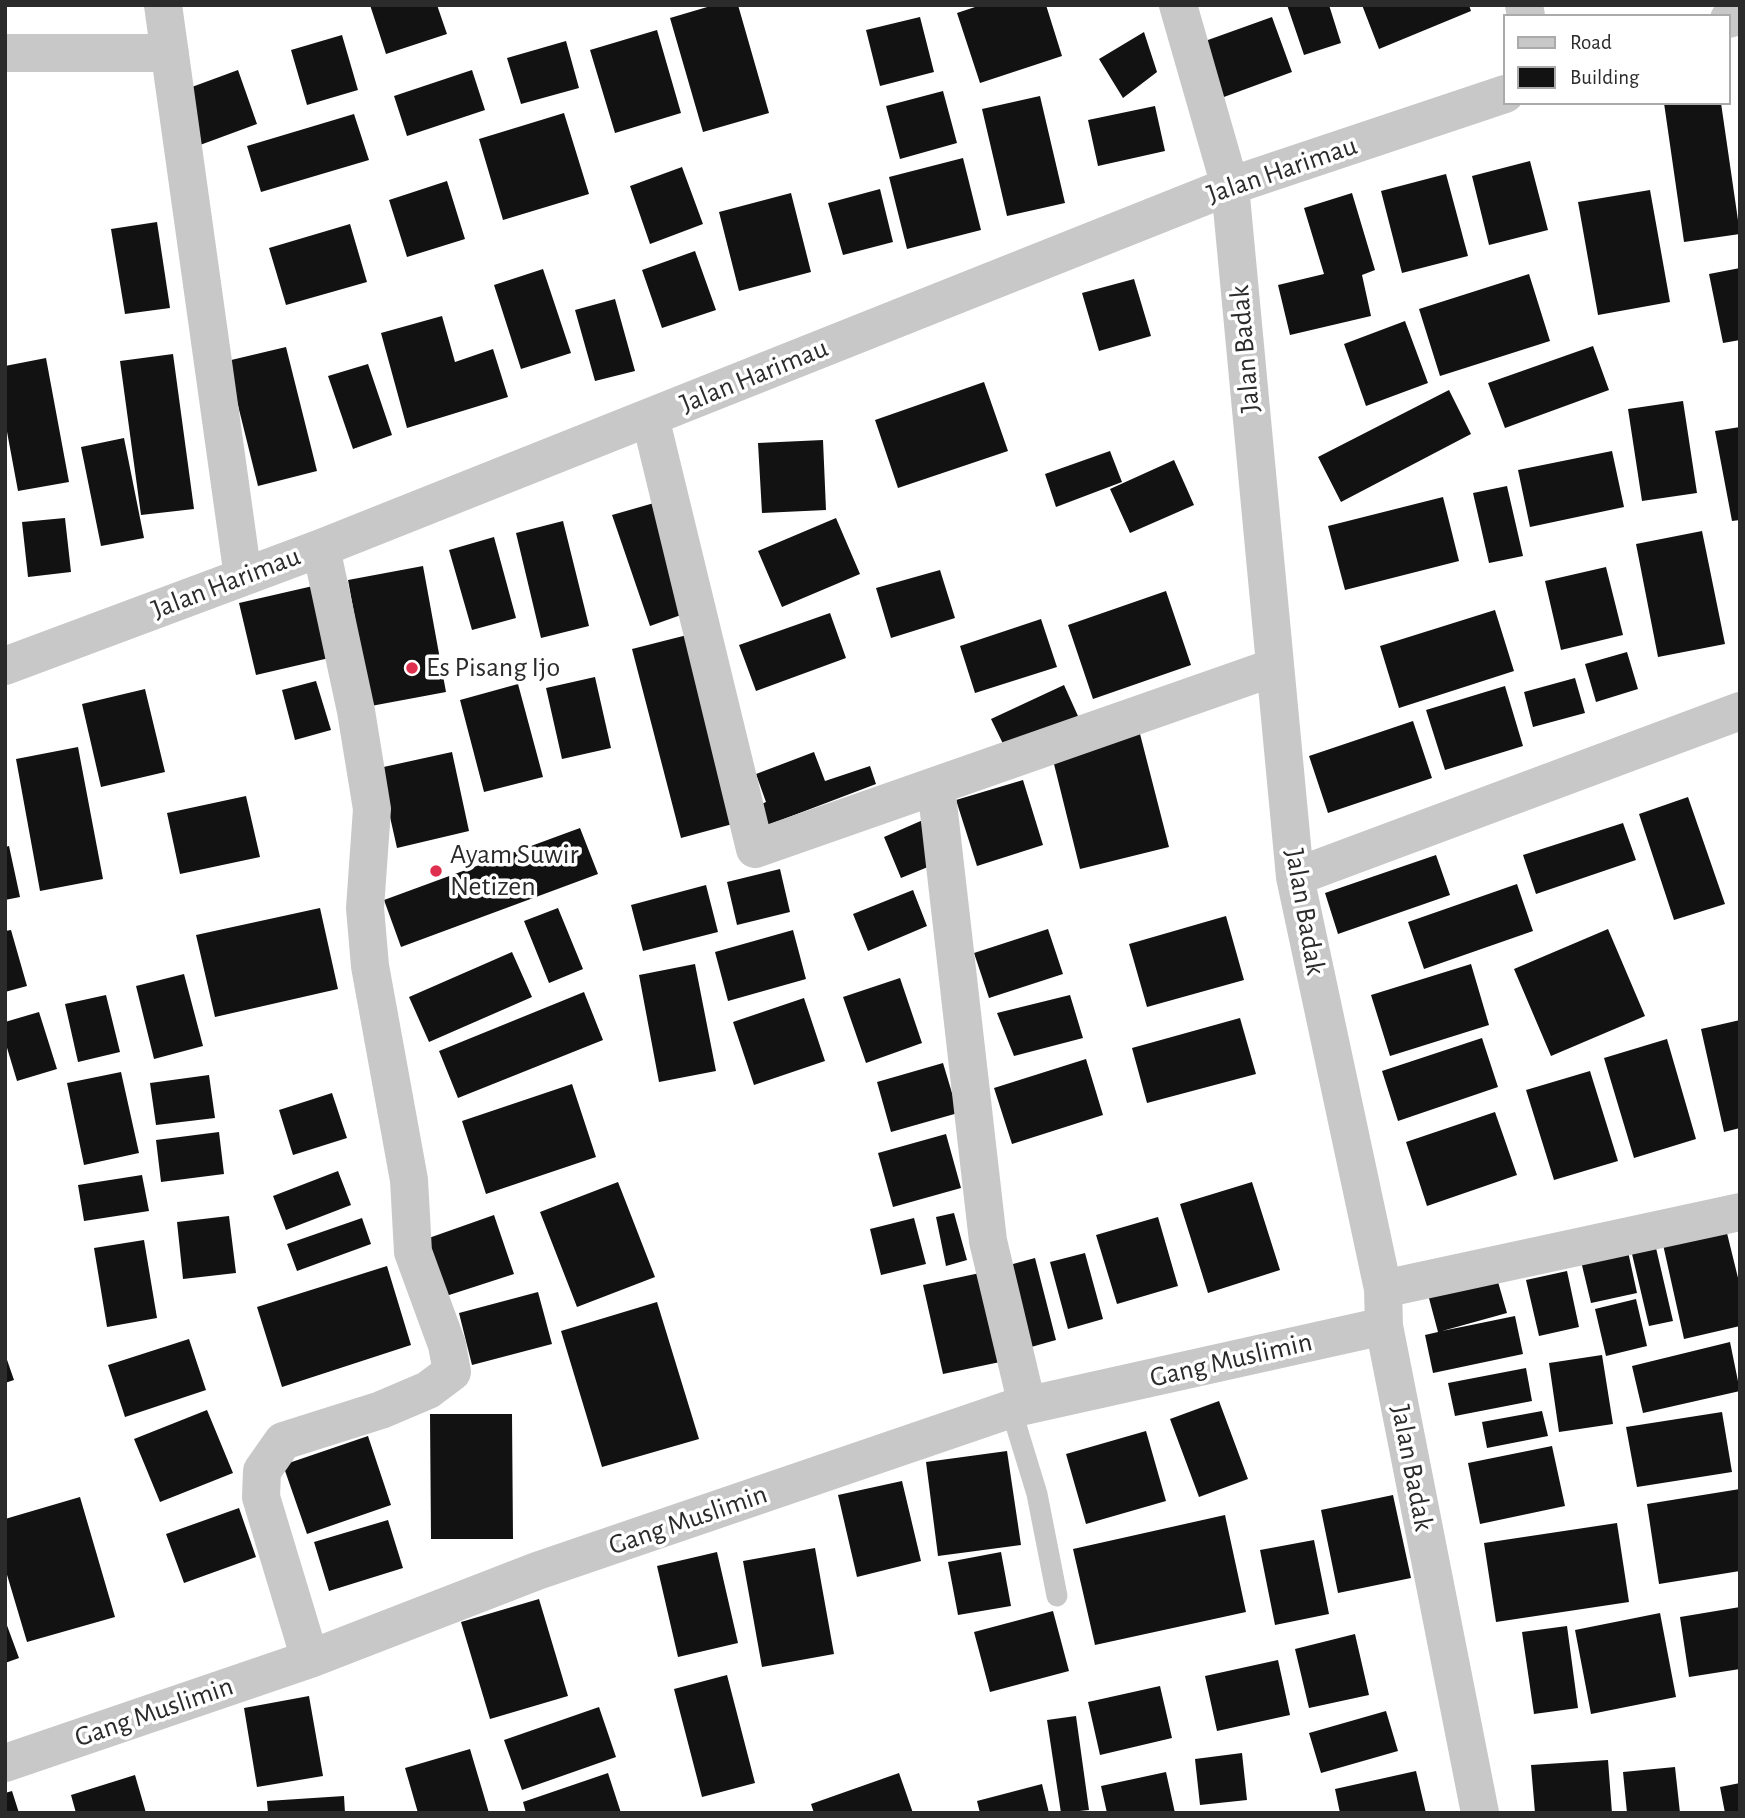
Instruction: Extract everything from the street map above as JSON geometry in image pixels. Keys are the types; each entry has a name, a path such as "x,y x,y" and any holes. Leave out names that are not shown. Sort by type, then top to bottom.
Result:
{"street":[{"path":"163,5 243,577"},
{"name":"Jalan Badak","path":"1178,5 1230,186 1295,877 1384,1308 1480,1813"},
{"path":"5,53 170,53"},
{"name":"Jalan Harimau","path":"5,666 321,548 1230,186 1504,94"},
{"path":"650,417 755,849 1275,667"},
{"path":"310,1659 261,1497 262,1471 283,1441 381,1410 428,1390 452,1372 447,1345 413,1252 409,1180 370,966 365,908 372,809 356,711 321,548"},
{"path":"1295,877 1740,712"},
{"path":"936,786 988,1241 1019,1407"},
{"name":"Gang Muslimin","path":"5,1763 310,1659 537,1571 1019,1407 1740,1212"}],"lane":[{"path":"1019,1407 1057,1596"}],"building":[{"path":"370,5 437,5 447,34 386,54"},
{"path":"714,5 738,5 769,113 703,132 670,18"},
{"path":"981,5 1046,5 1062,56 980,83 957,13"},
{"path":"1287,5 1329,5 1341,43 1304,55"},
{"path":"1362,5 1469,5 1471,11 1379,49"},
{"path":"920,17 934,72 880,86 866,30"},
{"path":"1272,17 1292,72 1213,101 1194,45"},
{"path":"657,30 681,113 615,133 590,50"},
{"path":"1144,32 1157,72 1123,98 1099,59"},
{"path":"342,35 358,90 307,105 291,50"},
{"path":"566,41 579,88 521,104 507,58"},
{"path":"238,70 257,124 200,145 181,91"},
{"path":"472,70 485,110 407,136 394,96"},
{"path":"943,91 957,143 900,159 886,106"},
{"path":"1040,96 1065,203 1007,216 982,109"},
{"path":"1664,105 1721,105 1740,234 1684,242"},
{"path":"1155,106 1165,151 1098,166 1088,120"},
{"path":"564,113 589,194 503,220 479,139"},
{"path":"354,114 369,160 261,192 247,146"},
{"path":"963,158 981,230 907,249 889,177"},
{"path":"1530,161 1548,230 1489,245 1472,176"},
{"path":"682,167 703,224 650,244 630,186"},
{"path":"1446,174 1468,256 1402,273 1381,191"},
{"path":"447,181 465,239 407,257 389,200"},
{"path":"880,189 893,242 843,255 828,203"},
{"path":"1650,190 1670,302 1598,315 1578,202"},
{"path":"791,193 811,272 739,291 719,212"},
{"path":"1352,193 1375,270 1362,275 1371,316 1290,335 1278,285 1324,274 1304,208"},
{"path":"157,222 170,308 125,314 111,229"},
{"path":"350,224 367,282 286,305 269,248"},
{"path":"695,251 716,310 662,328 642,270"},
{"path":"1740,268 1740,340 1723,343 1709,274"},
{"path":"543,269 571,353 521,369 494,285"},
{"path":"1529,274 1550,341 1440,376 1419,309"},
{"path":"1134,279 1151,336 1099,351 1082,293"},
{"path":"615,299 635,371 595,381 575,310"},
{"path":"442,316 455,362 493,349 508,397 407,428 381,333"},
{"path":"1405,321 1428,383 1366,406 1344,344"},
{"path":"1593,346 1609,390 1505,428 1488,383"},
{"path":"286,347 317,471 258,486 227,361"},
{"path":"173,354 194,509 141,515 120,361"},
{"path":"46,358 69,482 18,491 5,421 5,366"},
{"path":"368,364 392,435 353,449 328,376"},
{"path":"984,382 1008,451 898,488 875,420"},
{"path":"1449,390 1471,434 1341,502 1318,457"},
{"path":"1683,401 1697,493 1642,501 1628,409"},
{"path":"1740,427 1740,520 1732,521 1715,431"},
{"path":"124,438 144,538 101,546 81,447"},
{"path":"823,440 826,510 762,513 758,443"},
{"path":"1110,451 1122,482 1056,507 1045,474"},
{"path":"1612,451 1624,507 1530,527 1518,470"},
{"path":"1174,460 1194,505 1130,533 1110,489"},
{"path":"1507,486 1523,556 1489,563 1473,493"},
{"path":"1443,497 1459,561 1345,590 1328,526"},
{"path":"654,503 681,615 650,626 612,515"},
{"path":"65,518 71,572 28,577 22,522"},
{"path":"836,518 860,574 782,607 758,551"},
{"path":"563,521 589,626 541,638 516,533"},
{"path":"1702,531 1725,644 1658,657 1636,544"},
{"path":"494,537 516,618 472,630 449,550"},
{"path":"423,566 446,692 371,706 348,580"},
{"path":"1606,567 1623,635 1561,650 1545,581"},
{"path":"940,570 955,618 891,638 876,588"},
{"path":"326,583 342,655 256,675 239,603"},
{"path":"1166,591 1191,665 1093,699 1068,625"},
{"path":"1495,610 1514,671 1399,708 1380,646"},
{"path":"830,613 846,658 756,691 739,645"},
{"path":"1041,619 1057,667 975,693 960,646"},
{"path":"691,634 740,822 681,838 632,649"},
{"path":"1627,652 1638,689 1596,702 1585,664"},
{"path":"595,677 611,748 562,759 546,688"},
{"path":"1575,678 1585,713 1533,727 1524,692"},
{"path":"316,681 331,730 295,740 282,690"},
{"path":"518,684 543,777 484,792 460,700"},
{"path":"1064,685 1078,716 1006,750 991,719"},
{"path":"1505,686 1523,746 1445,770 1426,710"},
{"path":"145,689 165,772 101,787 82,704"},
{"path":"1413,721 1432,778 1328,813 1309,756"},
{"path":"1139,730 1169,847 1080,869 1051,752"},
{"path":"78,747 103,879 40,891 16,759"},
{"path":"452,752 469,831 397,848 379,768"},
{"path":"814,752 825,781 870,766 876,784 768,825 757,806 766,802 756,774"},
{"path":"1023,780 1043,845 977,866 956,800"},
{"path":"246,796 260,857 180,874 167,813"},
{"path":"1688,797 1725,904 1674,920 1639,814"},
{"path":"923,820 940,862 901,878 884,837"},
{"path":"1623,823 1636,860 1536,894 1523,855"},
{"path":"580,828 598,874 401,947 384,900"},
{"path":"9,846 20,897 5,900 5,847"},
{"path":"1436,855 1450,895 1338,934 1325,893"},
{"path":"780,869 790,912 737,925 727,882"},
{"path":"1517,884 1533,931 1424,969 1408,922"},
{"path":"706,885 718,932 643,951 631,905"},
{"path":"913,890 927,926 868,951 853,914"},
{"path":"320,908 338,989 215,1017 196,935"},
{"path":"558,908 583,969 549,983 524,921"},
{"path":"1226,916 1244,980 1147,1007 1129,944"},
{"path":"1048,929 1063,974 989,998 974,953"},
{"path":"1608,929 1645,1016 1551,1056 1514,969"},
{"path":"11,930 27,986 5,992 5,931"},
{"path":"793,930 806,979 728,1001 715,952"},
{"path":"512,952 532,997 429,1042 409,997"},
{"path":"695,964 716,1071 659,1082 639,975"},
{"path":"1471,964 1489,1025 1390,1056 1371,995"},
{"path":"184,974 203,1046 154,1059 136,986"},
{"path":"900,978 922,1043 866,1063 843,997"},
{"path":"584,992 603,1040 458,1098 439,1051"},
{"path":"106,995 120,1052 78,1062 65,1004"},
{"path":"1070,995 1083,1038 1014,1056 997,1013"},
{"path":"804,998 825,1061 754,1085 733,1022"},
{"path":"39,1012 57,1069 17,1081 5,1041 5,1022"},
{"path":"1240,1018 1256,1074 1147,1103 1132,1048"},
{"path":"1740,1020 1740,1128 1724,1132 1701,1029"},
{"path":"1482,1038 1498,1087 1398,1121 1382,1071"},
{"path":"1667,1039 1696,1139 1634,1158 1604,1058"},
{"path":"1086,1059 1103,1115 1012,1144 994,1088"},
{"path":"943,1063 958,1113 891,1132 877,1082"},
{"path":"1590,1071 1618,1161 1554,1180 1526,1090"},
{"path":"121,1072 139,1153 84,1165 67,1083"},
{"path":"209,1075 215,1118 156,1125 150,1083"},
{"path":"572,1084 596,1157 486,1194 462,1121"},
{"path":"332,1093 347,1138 293,1155 279,1110"},
{"path":"1495,1112 1517,1175 1427,1206 1406,1142"},
{"path":"219,1132 224,1174 161,1182 156,1140"},
{"path":"946,1134 961,1188 893,1207 878,1153"},
{"path":"338,1171 351,1205 286,1230 273,1196"},
{"path":"142,1175 149,1211 84,1221 78,1185"},
{"path":"618,1182 655,1277 577,1307 540,1212"},
{"path":"1252,1182 1280,1270 1208,1293 1180,1204"},
{"path":"954,1213 967,1260 946,1266 936,1217"},
{"path":"494,1215 514,1274 446,1296 426,1239"},
{"path":"229,1216 236,1273 183,1279 177,1222"},
{"path":"1158,1217 1178,1286 1117,1304 1096,1235"},
{"path":"362,1218 371,1244 297,1271 287,1244"},
{"path":"914,1218 926,1264 881,1275 870,1229"},
{"path":"1725,1225 1740,1286 1740,1326 1684,1339 1662,1240"},
{"path":"144,1240 157,1318 107,1327 94,1248"},
{"path":"1627,1247 1637,1293 1591,1303 1580,1257"},
{"path":"1656,1248 1673,1321 1649,1326 1632,1254"},
{"path":"1085,1253 1103,1319 1068,1329 1050,1262"},
{"path":"1035,1258 1056,1340 1024,1349 1002,1267"},
{"path":"387,1266 411,1345 282,1387 257,1307"},
{"path":"1494,1268 1507,1313 1442,1331 1515,1316 1523,1354 1433,1373 1425,1335 1438,1332 1426,1287"},
{"path":"1567,1271 1579,1327 1539,1336 1526,1280"},
{"path":"980,1273 1000,1362 943,1374 923,1285"},
{"path":"538,1292 552,1344 472,1365 459,1313"},
{"path":"1636,1299 1647,1346 1606,1356 1595,1309"},
{"path":"657,1302 699,1439 602,1467 561,1331"},
{"path":"189,1339 206,1390 125,1417 108,1365"},
{"path":"1730,1342 1740,1391 1643,1413 1632,1366"},
{"path":"5,1354 14,1380 5,1383"},
{"path":"1602,1355 1613,1424 1559,1432 1549,1363"},
{"path":"1526,1368 1532,1401 1455,1416 1448,1383"},
{"path":"1219,1401 1248,1479 1199,1497 1170,1419"},
{"path":"207,1410 233,1473 160,1502 134,1439"},
{"path":"1542,1411 1548,1436 1487,1448 1482,1422"},
{"path":"1722,1412 1732,1472 1637,1487 1626,1427"},
{"path":"430,1414 512,1414 513,1539 431,1539"},
{"path":"1146,1431 1166,1501 1086,1524 1066,1454"},
{"path":"368,1436 391,1505 307,1534 283,1465"},
{"path":"1552,1446 1565,1506 1480,1524 1468,1463"},
{"path":"1007,1451 1021,1545 938,1556 926,1462"},
{"path":"902,1481 921,1561 857,1577 838,1495"},
{"path":"1740,1489 1740,1571 1659,1584 1647,1504"},
{"path":"1393,1495 1411,1578 1338,1593 1321,1510"},
{"path":"80,1497 115,1617 27,1642 5,1568 5,1519"},
{"path":"239,1508 256,1557 184,1583 166,1534"},
{"path":"1225,1515 1246,1612 1095,1645 1073,1549"},
{"path":"388,1520 403,1568 329,1591 314,1542"},
{"path":"1617,1523 1629,1602 1496,1622 1484,1543"},
{"path":"1314,1540 1329,1614 1275,1625 1260,1550"},
{"path":"815,1548 834,1654 762,1667 743,1561"},
{"path":"717,1552 738,1643 678,1657 657,1566"},
{"path":"1001,1552 1011,1606 958,1615 948,1562"},
{"path":"539,1599 568,1696 490,1719 461,1622"},
{"path":"1740,1607 1740,1669 1689,1677 1680,1617"},
{"path":"1053,1611 1069,1671 990,1692 974,1632"},
{"path":"1660,1613 1676,1697 1591,1714 1575,1630"},
{"path":"5,1620 19,1658 5,1663"},
{"path":"1567,1626 1578,1708 1534,1714 1522,1632"},
{"path":"1355,1634 1369,1695 1309,1708 1295,1649"},
{"path":"1278,1660 1290,1715 1217,1731 1205,1676"},
{"path":"727,1675 755,1783 702,1797 674,1689"},
{"path":"1160,1686 1172,1738 1100,1755 1088,1702"},
{"path":"309,1696 323,1776 257,1787 244,1708"},
{"path":"599,1707 616,1757 522,1790 504,1740"},
{"path":"1386,1711 1398,1751 1321,1773 1309,1733"},
{"path":"1076,1716 1089,1810 1061,1813 1047,1720"},
{"path":"470,1749 489,1813 418,1813 405,1768"},
{"path":"1242,1753 1247,1800 1200,1805 1195,1759"},
{"path":"1608,1760 1612,1813 1535,1813 1531,1765"},
{"path":"1675,1767 1680,1813 1627,1813 1623,1772"},
{"path":"1416,1771 1426,1813 1340,1813 1335,1789"},
{"path":"1166,1772 1175,1813 1107,1813 1101,1786"},
{"path":"608,1773 621,1813 526,1813 523,1802"},
{"path":"899,1773 913,1813 814,1813 811,1804"},
{"path":"135,1775 146,1813 76,1813 71,1795"},
{"path":"1740,1783 1740,1813 1725,1813 1720,1787"},
{"path":"1042,1784 1049,1813 980,1813 977,1801"},
{"path":"12,1791 19,1813 5,1813 5,1793"},
{"path":"344,1796 345,1813 268,1813 267,1801"}],"place":[{"name":"Es Pisang Ijo","path":"412,668"},
{"name":"Ayam Suwir Netizen","path":"436,871"}]}
